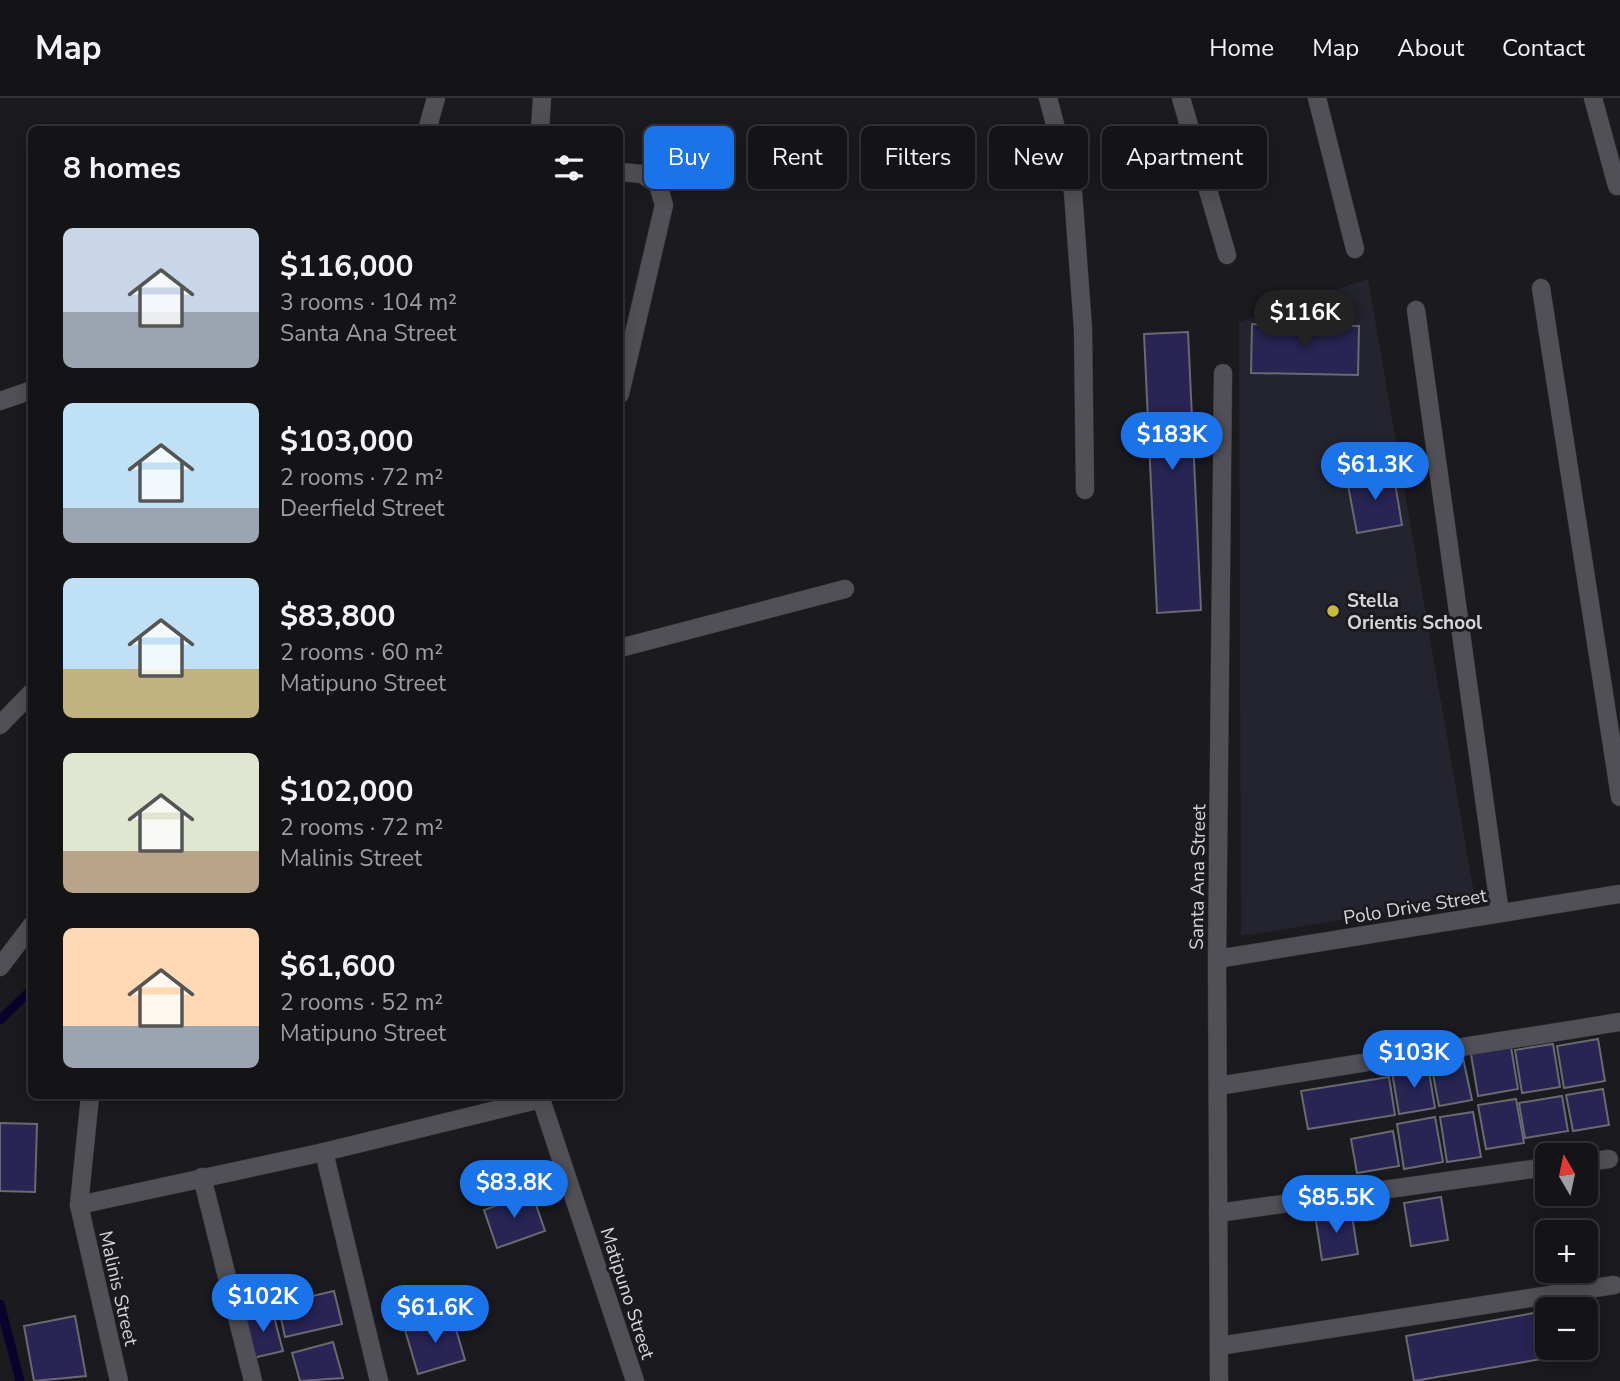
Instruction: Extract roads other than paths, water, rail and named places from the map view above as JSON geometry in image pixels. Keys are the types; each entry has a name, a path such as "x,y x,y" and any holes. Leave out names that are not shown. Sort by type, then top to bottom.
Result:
{"street":[{"path":"428,126 436,98"},
{"path":"540,126 542,98"},
{"path":"1048,98 1073,192 1083,329 1085,490"},
{"path":"1181,98 1227,255"},
{"path":"1317,98 1355,249"},
{"path":"1593,98 1613,188"},
{"path":"623,172 642,174 659,185 664,205 623,381"},
{"path":"1541,288 1620,797"},
{"path":"1416,310 1500,913"},
{"name":"Santa Ana Street","path":"1219,1381 1217,959 1223,373"},
{"path":"0,401 28,391"},
{"path":"623,647 845,589"},
{"path":"0,725 28,696"},
{"name":"Polo Drive Street","path":"1217,959 1620,894"},
{"path":"0,967 28,930"},
{"path":"1217,1086 1620,1022"},
{"name":"Malinis Street","path":"90,1099 79,1205 119,1381"},
{"path":"79,1205 324,1152 533,1099"},
{"name":"Matipuno Street","path":"542,1099 635,1381"},
{"path":"324,1152 379,1381"},
{"path":"1598,1160 1609,1158"},
{"path":"1218,1213 1535,1169"},
{"path":"202,1177 253,1381"},
{"path":"1219,1346 1614,1285"}],"waterway":[{"path":"0,1020 28,993"},
{"path":"0,1304 20,1381"}],"place":[{"name":"Stella Orientis School","path":"1333,611"}]}
